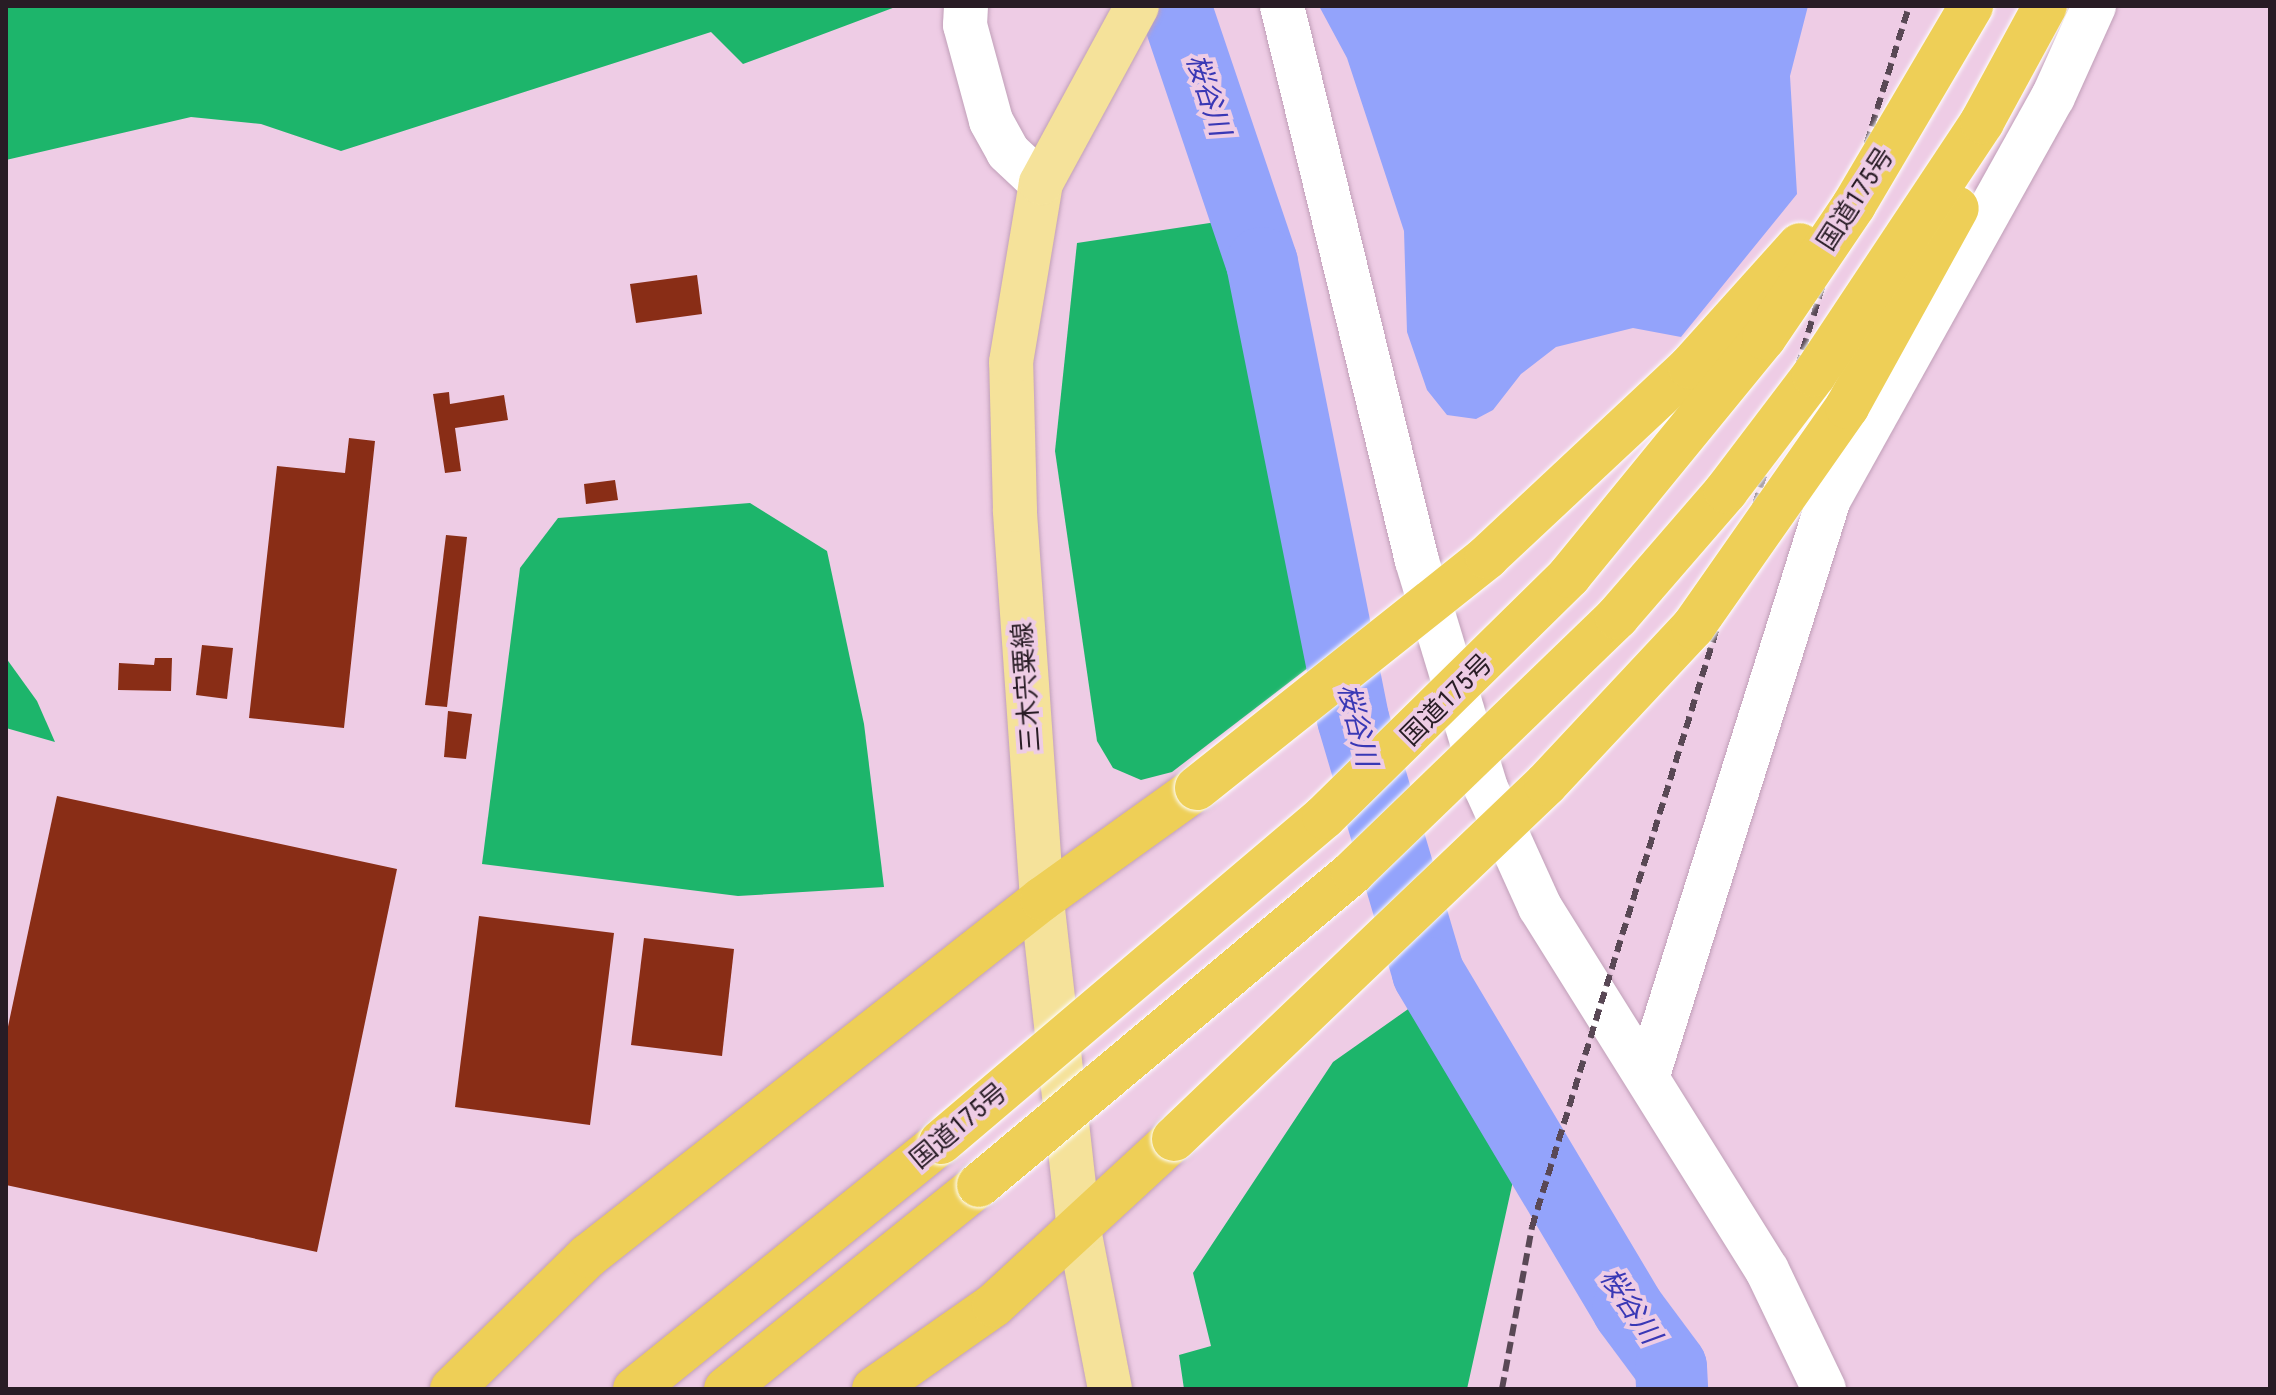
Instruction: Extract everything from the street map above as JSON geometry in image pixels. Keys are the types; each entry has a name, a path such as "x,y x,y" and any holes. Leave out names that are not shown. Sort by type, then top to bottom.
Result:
{"highway":[{"name":"国道175号","path":"635,1389 941,1142 1324,817 1569,576 1764,338 1920,96 1971,6"},
{"path":"874,1389 994,1305 1079,1230 1546,784 1693,627 1847,407 1934,254 2047,6"},
{"path":"726,1389 979,1185 1353,872 1617,617 1814,375 1982,122 2047,6"},
{"path":"452,1389 588,1256 1042,899 1197,788 1487,557 1690,367 1920,96"}],"main road":[{"name":"三木宍粟線","path":"1110,1389 1079,1230 1042,899 1015,510 1011,362 1041,183 1132,14"}],"street":[{"path":"966,6 965,25 991,121 1008,152 1041,183"},
{"path":"1282,6 1417,561 1486,788 1540,907 1648,1075 1767,1270 1824,1389"},
{"path":"1648,1075 1829,499 2053,97 2094,6"}],"green space":[{"path":"6,6 898,6 743,64 711,32 341,151 261,124 191,117 6,160"},
{"path":"1223,221 1273,400 1317,661 1172,772 1141,780 1113,768 1097,741 1055,451 1077,243"},
{"path":"750,503 827,551 864,724 884,887 738,896 482,864 520,568 558,518"},
{"path":"6,658 37,701 55,742 6,728"},
{"path":"1421,1000 1513,1181 1467,1389 1184,1389 1179,1355 1211,1346 1193,1273 1333,1062"}],"water":[{"path":"1319,6 1808,6 1790,76 1797,194 1681,337 1633,328 1556,347 1521,374 1493,410 1476,419 1447,415 1427,390 1407,332 1404,231 1347,58"}],"building":[{"path":"697,275 702,314 636,323 630,284"},
{"path":"449,392 450,404 504,395 508,420 455,428 461,471 445,473 433,394"},
{"path":"349,438 375,441 344,728 249,718 277,466 345,473"},
{"path":"615,480 618,500 586,504 584,484"},
{"path":"446,535 467,537 447,707 425,705"},
{"path":"202,645 233,648 227,699 196,695"},
{"path":"155,658 172,658 171,691 118,690 119,663 154,665"},
{"path":"448,711 472,714 466,759 444,757"},
{"path":"57,796 397,869 317,1252 6,1185 6,1036"},
{"path":"479,916 614,933 590,1125 455,1107"},
{"path":"644,938 734,949 722,1056 631,1045"}],"waterway":[{"name":"桜谷川","path":"1175,6 1262,263 1353,719 1428,973 1628,1309 1671,1367 1672,1389"}],"railway":[{"path":"1502,1389 1532,1227 1909,6"}]}
